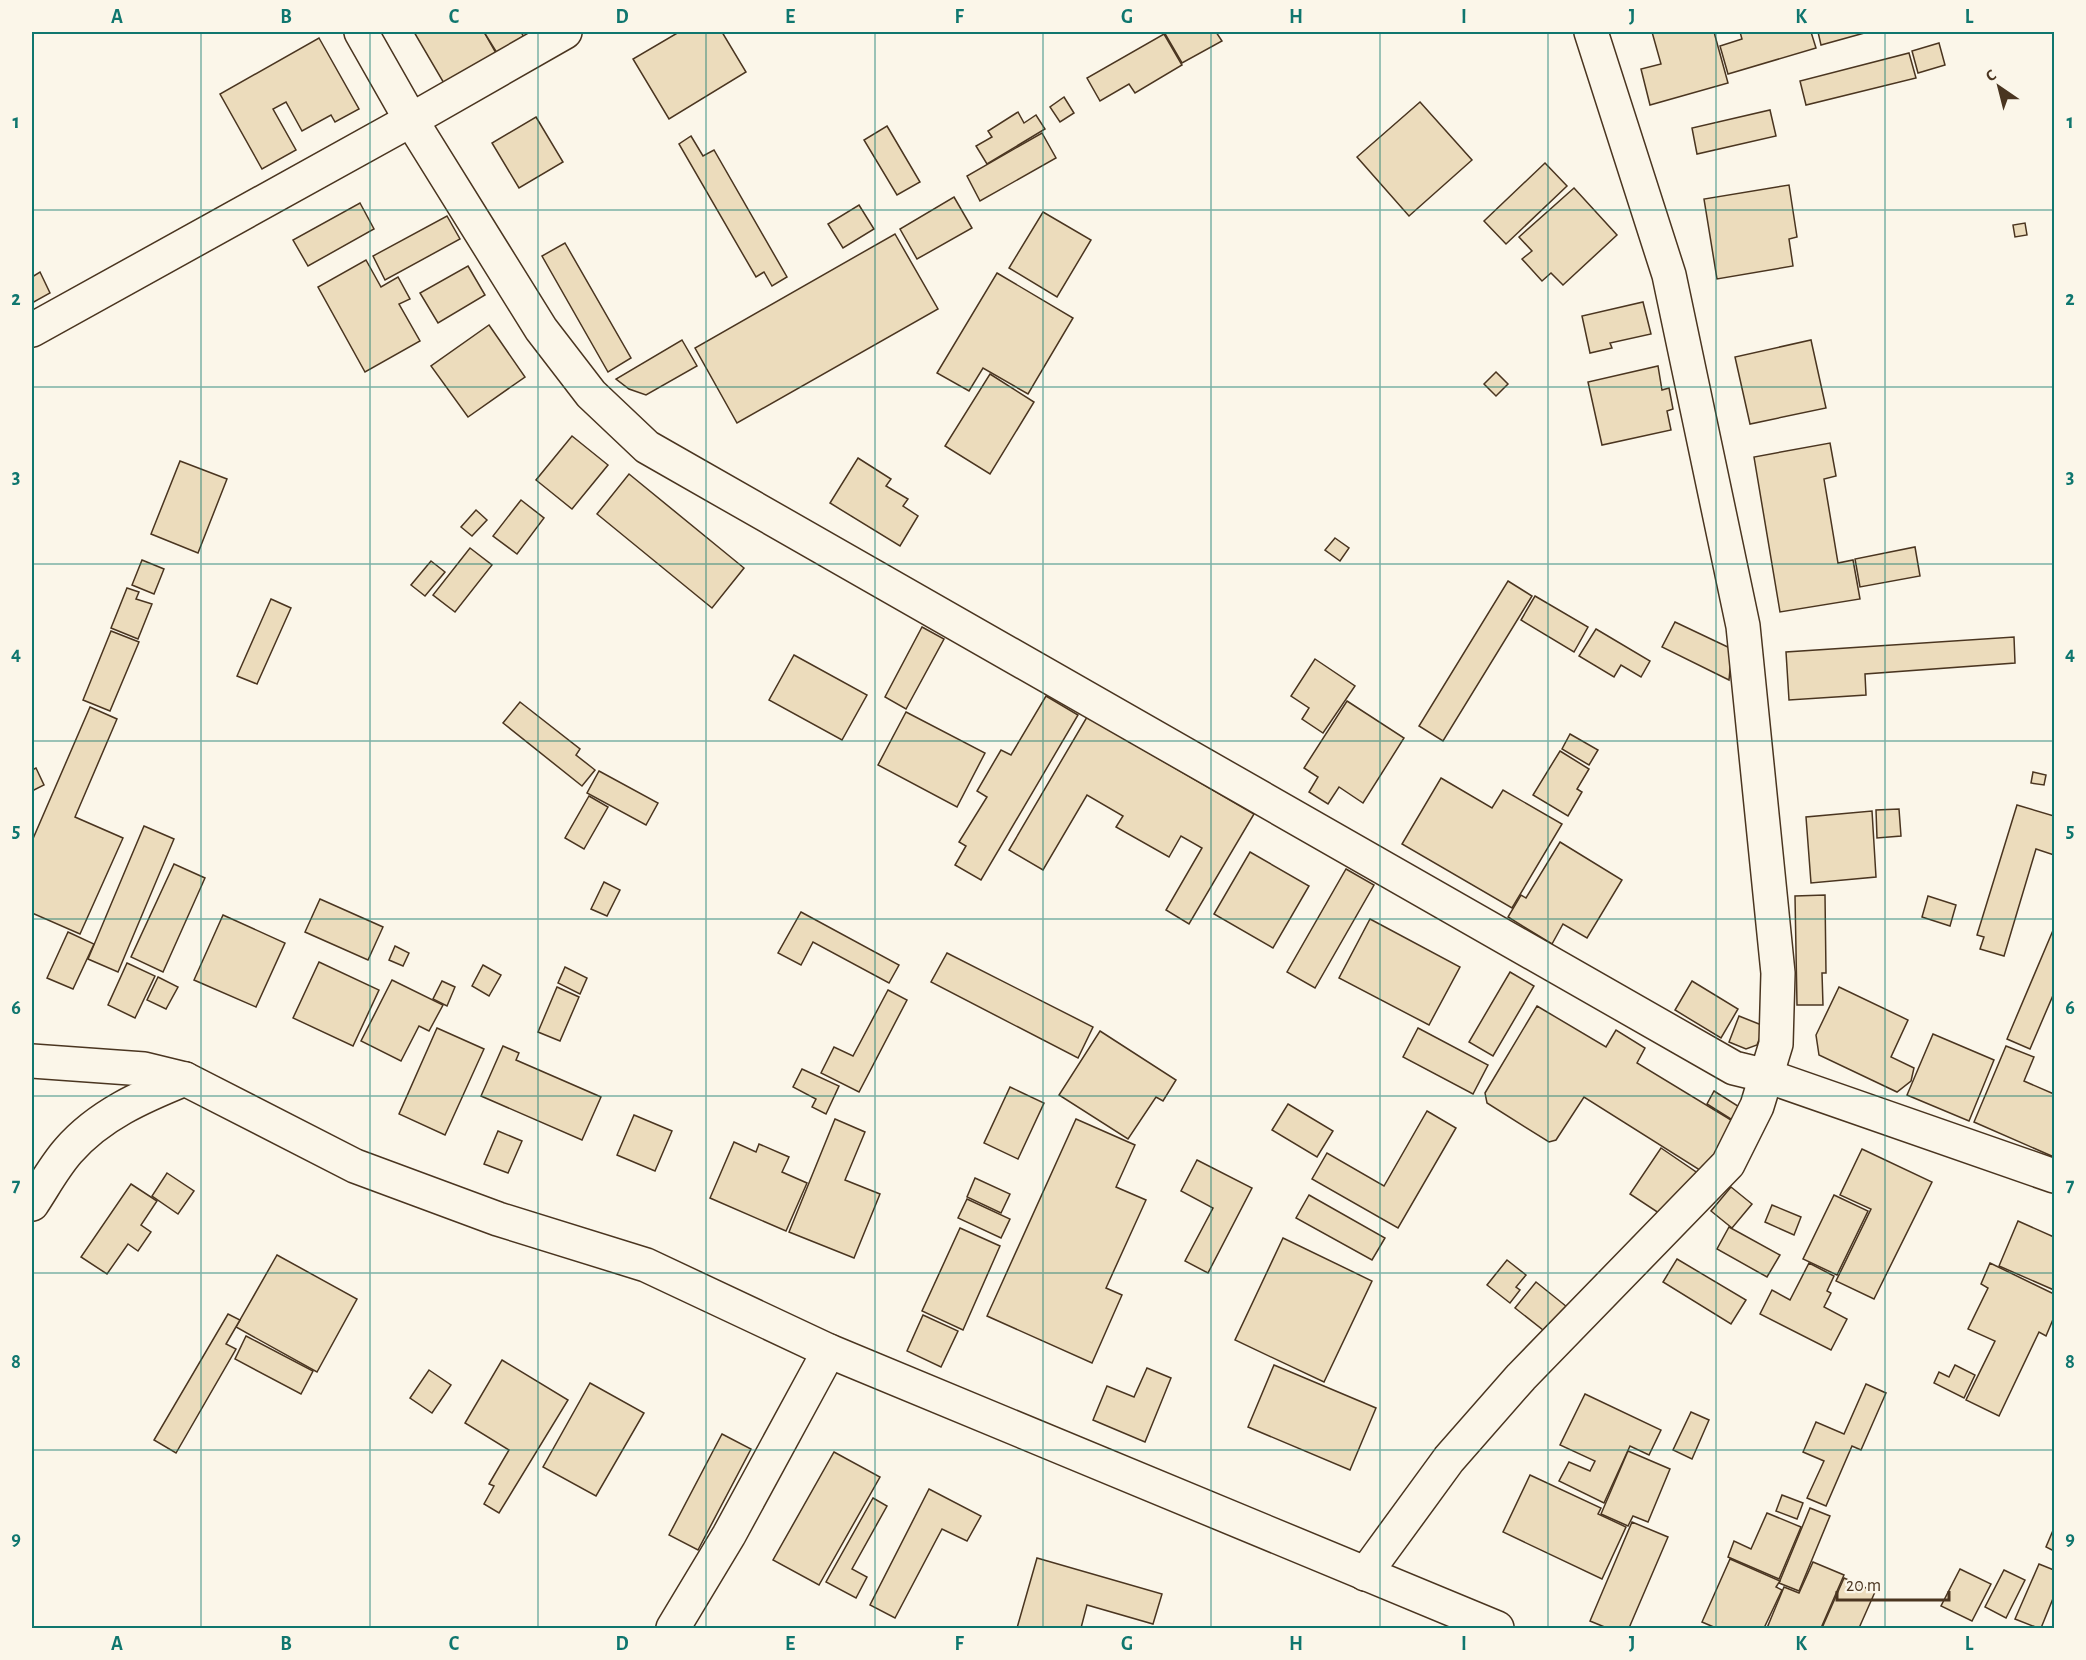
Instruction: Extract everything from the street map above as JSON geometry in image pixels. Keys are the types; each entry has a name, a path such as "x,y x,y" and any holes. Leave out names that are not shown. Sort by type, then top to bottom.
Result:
{"street":[{"path":"361,32 411,120 541,329 591,394 647,447 1734,1068 1767,1076 2055,1176"},
{"path":"32,330 565,32"},
{"path":"1365,1574 1449,1459 1507,1393 1728,1164 1757,1106 1776,1044 1778,973 1743,626 1669,275 1591,32"},
{"path":"32,1061 144,1069 185,1079 355,1166 498,1219 646,1265 830,1350 1497,1629"},
{"path":"32,1204 68,1150 86,1134 138,1098 185,1079"},
{"path":"673,1629 729,1535 830,1350"}],"building":[{"path":"414,32 484,32 497,55 445,85"},
{"path":"484,32 521,32 524,37 497,53"},
{"path":"679,32 722,32 746,72 669,119 633,59"},
{"path":"1164,32 1216,32 1222,41 1182,63"},
{"path":"1652,32 1714,32 1728,83 1650,105 1641,69 1661,64"},
{"path":"1740,32 1811,32 1816,48 1728,74 1720,46 1742,39"},
{"path":"1818,32 1868,32 1821,45"},
{"path":"1164,34 1182,65 1135,93 1129,84 1100,101 1087,78"},
{"path":"319,38 359,109 335,122 331,115 302,131 286,102 273,109 296,150 262,169 220,94"},
{"path":"1939,43 1945,65 1918,73 1912,51"},
{"path":"1909,53 1916,78 1806,105 1800,81"},
{"path":"1064,97 1074,113 1060,122 1050,107"},
{"path":"1420,102 1472,160 1409,216 1357,157"},
{"path":"1770,110 1776,136 1697,154 1692,128"},
{"path":"1018,112 1024,123 1036,115 1045,129 987,164 976,146 992,137 988,131"},
{"path":"536,117 563,162 519,188 492,143"},
{"path":"887,126 920,182 897,195 864,140"},
{"path":"1042,133 1056,158 980,201 967,176"},
{"path":"691,136 703,156 714,150 787,277 772,286 764,272 756,277 679,144"},
{"path":"1545,163 1567,186 1506,244 1484,221"},
{"path":"1789,185 1797,237 1789,239 1793,266 1717,279 1704,199"},
{"path":"1574,188 1617,235 1563,285 1551,273 1542,281 1522,259 1532,251 1519,237"},
{"path":"954,197 972,228 917,259 900,229"},
{"path":"360,203 374,229 308,266 293,240"},
{"path":"859,205 874,229 843,248 828,224"},
{"path":"1043,212 1091,240 1057,297 1009,268"},
{"path":"447,216 460,239 385,280 373,256"},
{"path":"2025,223 2027,235 2015,237 2013,225"},
{"path":"895,234 938,309 737,423 695,348"},
{"path":"565,243 631,358 608,372 542,256"},
{"path":"366,260 381,287 398,277 410,299 399,304 420,341 365,372 318,287"},
{"path":"468,266 485,295 438,323 420,293"},
{"path":"40,272 50,293 32,303 32,277"},
{"path":"997,273 1073,318 1028,394 983,368 969,391 937,373"},
{"path":"1643,302 1651,334 1610,343 1612,348 1590,353 1582,316"},
{"path":"489,325 525,377 468,417 431,366"},
{"path":"682,340 697,366 646,395 629,389 616,379"},
{"path":"1811,340 1826,408 1750,424 1735,357"},
{"path":"1658,366 1662,390 1669,388 1673,409 1667,411 1671,430 1602,445 1588,382"},
{"path":"1496,372 1508,384 1496,396 1484,384"},
{"path":"990,374 1034,402 990,474 945,446"},
{"path":"572,436 608,465 572,509 536,480"},
{"path":"1830,443 1836,476 1824,479 1838,563 1853,560 1860,599 1780,612 1754,457"},
{"path":"858,458 891,479 886,486 908,499 903,506 918,516 900,546 830,503"},
{"path":"180,461 227,479 198,553 151,534"},
{"path":"629,474 744,568 712,608 597,514"},
{"path":"521,500 544,518 517,554 493,536"},
{"path":"476,510 487,520 472,536 461,527"},
{"path":"1335,538 1349,548 1340,561 1325,550"},
{"path":"1915,547 1920,576 1860,587 1855,559"},
{"path":"470,548 492,565 455,612 433,595"},
{"path":"142,560 164,569 154,594 132,585"},
{"path":"431,561 445,572 425,596 411,585"},
{"path":"1508,581 1532,596 1443,741 1419,726"},
{"path":"127,588 139,592 136,599 152,604 138,639 111,628"},
{"path":"1535,596 1588,627 1574,652 1521,620"},
{"path":"271,599 291,608 257,684 237,676"},
{"path":"1675,622 1732,649 1729,680 1662,647"},
{"path":"922,627 944,639 906,709 885,697"},
{"path":"1596,629 1650,661 1641,677 1621,665 1614,677 1579,656"},
{"path":"111,631 139,642 110,711 83,700"},
{"path":"2014,637 2015,663 1865,674 1866,695 1789,700 1786,652"},
{"path":"794,655 867,695 842,740 769,700"},
{"path":"1315,659 1355,686 1323,733 1302,719 1309,708 1291,696"},
{"path":"1046,696 1078,715 981,880 955,865 966,846 959,842 987,797 977,791 1001,750 1011,755"},
{"path":"1347,701 1404,738 1363,803 1339,787 1328,804 1309,792 1318,777 1304,768"},
{"path":"520,702 580,749 576,755 595,770 582,786 503,723"},
{"path":"90,707 117,719 75,817 123,838 80,934 32,913 32,841"},
{"path":"906,712 985,753 957,807 878,765"},
{"path":"1087,717 1254,814 1189,924 1166,910 1202,848 1181,836 1169,857 1116,827 1123,816 1087,795 1043,870 1009,850"},
{"path":"1570,734 1598,750 1589,765 1562,749"},
{"path":"1560,751 1589,769 1577,789 1582,792 1568,816 1533,795"},
{"path":"36,768 44,785 32,791 32,770"},
{"path":"599,771 658,803 646,825 587,793"},
{"path":"2033,772 2046,775 2044,785 2031,783"},
{"path":"1441,778 1492,808 1503,790 1562,824 1512,908 1402,844"},
{"path":"589,796 608,807 584,849 565,838"},
{"path":"2017,805 2054,816 2054,855 2036,849 2004,956 1980,949 1984,937 1977,935"},
{"path":"1899,809 1901,836 1877,838 1876,810"},
{"path":"1872,811 1876,877 1811,883 1806,817"},
{"path":"144,826 174,839 118,972 88,959"},
{"path":"1560,842 1622,880 1587,938 1563,924 1552,944 1508,917 1521,895 1526,898"},
{"path":"1250,852 1309,886 1273,948 1214,914"},
{"path":"174,864 205,878 163,972 131,957"},
{"path":"1346,869 1374,885 1315,988 1287,972"},
{"path":"604,882 620,890 607,916 591,909"},
{"path":"1825,895 1826,973 1822,973 1823,1005 1797,1005 1795,896"},
{"path":"1928,896 1956,905 1950,926 1922,917"},
{"path":"320,899 383,927 368,960 305,932"},
{"path":"801,912 899,965 889,983 813,942 801,965 778,953"},
{"path":"223,915 285,943 256,1007 194,980"},
{"path":"1370,919 1460,967 1429,1025 1339,978"},
{"path":"2054,928 2054,993 2030,1049 2007,1039"},
{"path":"68,932 94,944 73,989 47,978"},
{"path":"395,946 409,953 403,966 389,960"},
{"path":"947,953 1093,1027 1078,1058 931,982"},
{"path":"319,962 379,990 353,1046 293,1018"},
{"path":"127,963 155,976 135,1018 108,1005"},
{"path":"483,965 501,975 489,996 472,986"},
{"path":"565,967 587,978 580,994 558,983"},
{"path":"1510,972 1534,986 1493,1056 1469,1042"},
{"path":"158,977 178,987 166,1009 147,1000"},
{"path":"392,980 443,1005 429,1031 419,1026 401,1061 361,1041"},
{"path":"442,981 455,987 447,1006 433,999"},
{"path":"1692,981 1738,1009 1721,1038 1675,1010"},
{"path":"557,987 579,997 560,1041 538,1032"},
{"path":"1839,987 1908,1020 1891,1057 1914,1068 1911,1081 1897,1092 1819,1055 1816,1035"},
{"path":"888,990 907,1000 859,1092 821,1073 834,1047 853,1056"},
{"path":"1537,1006 1606,1047 1616,1030 1645,1048 1637,1063 1736,1123 1706,1174 1584,1097 1556,1140 1549,1142 1487,1103 1485,1093"},
{"path":"1739,1016 1764,1026 1757,1045 1746,1049 1729,1042"},
{"path":"437,1028 484,1049 445,1135 399,1114"},
{"path":"1418,1028 1488,1065 1473,1094 1403,1057"},
{"path":"1100,1031 1176,1080 1163,1101 1156,1097 1128,1139 1059,1095"},
{"path":"1933,1034 1994,1060 1969,1121 1907,1095"},
{"path":"503,1046 519,1053 516,1060 601,1097 582,1140 481,1096"},
{"path":"2006,1046 2034,1057 2024,1081 2054,1094 2054,1157 1974,1122"},
{"path":"802,1069 839,1086 826,1114 812,1107 816,1099 793,1087"},
{"path":"1010,1087 1044,1103 1018,1159 984,1143"},
{"path":"1714,1091 1741,1108 1734,1121 1707,1104"},
{"path":"1288,1104 1333,1131 1317,1157 1272,1130"},
{"path":"1427,1111 1456,1128 1398,1228 1312,1179 1327,1153 1384,1186"},
{"path":"634,1115 672,1131 655,1171 617,1155"},
{"path":"835,1119 865,1132 845,1180 880,1194 854,1258 789,1232"},
{"path":"1076,1119 1135,1145 1116,1187 1146,1200 1106,1288 1122,1295 1092,1363 987,1316"},
{"path":"498,1131 522,1141 508,1173 484,1164"},
{"path":"734,1142 756,1152 759,1144 789,1157 782,1172 807,1183 786,1231 710,1198"},
{"path":"1661,1148 1702,1176 1671,1221 1630,1194"},
{"path":"1862,1149 1932,1182 1874,1299 1836,1281 1871,1209 1840,1195"},
{"path":"1197,1160 1252,1188 1208,1273 1185,1261 1213,1208 1181,1191"},
{"path":"167,1173 194,1191 178,1214 152,1196"},
{"path":"975,1178 1010,1194 1001,1213 967,1197"},
{"path":"131,1184 157,1201 141,1225 151,1232 138,1251 128,1244 107,1274 81,1257"},
{"path":"1731,1187 1752,1204 1732,1228 1711,1211"},
{"path":"1309,1195 1385,1238 1372,1260 1296,1218"},
{"path":"1834,1195 1868,1211 1837,1275 1803,1259"},
{"path":"967,1199 1010,1219 1001,1238 958,1218"},
{"path":"1772,1205 1801,1217 1794,1235 1765,1222"},
{"path":"2018,1221 2054,1237 2054,1290 1999,1266"},
{"path":"1729,1227 1780,1255 1767,1277 1717,1249"},
{"path":"960,1228 1000,1246 963,1330 922,1311"},
{"path":"1283,1238 1372,1281 1324,1382 1235,1340"},
{"path":"277,1255 357,1299 317,1372 236,1327"},
{"path":"1677,1259 1746,1300 1731,1324 1663,1282"},
{"path":"1507,1260 1526,1275 1516,1287 1520,1290 1510,1303 1487,1285"},
{"path":"1809,1263 1834,1276 1827,1291 1831,1293 1824,1307 1847,1319 1831,1350 1760,1314 1772,1290 1790,1300"},
{"path":"1990,1263 2054,1294 2054,1317 2046,1336 2039,1332 1999,1416 1966,1400 1995,1341 1968,1329 1988,1288 1981,1284"},
{"path":"1536,1282 1577,1315 1557,1341 1515,1308"},
{"path":"228,1314 240,1320 226,1344 236,1349 176,1453 154,1440"},
{"path":"923,1315 958,1331 941,1367 907,1351"},
{"path":"246,1336 313,1371 301,1394 235,1359"},
{"path":"502,1360 568,1400 499,1513 484,1504 494,1486 489,1484 509,1450 465,1423"},
{"path":"1274,1365 1376,1408 1350,1470 1248,1427"},
{"path":"1955,1365 1975,1375 1964,1398 1934,1383 1939,1372 1949,1377"},
{"path":"1147,1368 1171,1378 1145,1442 1093,1420 1107,1386 1134,1397"},
{"path":"429,1370 451,1385 432,1413 410,1398"},
{"path":"590,1383 644,1413 596,1496 543,1467"},
{"path":"1866,1384 1886,1393 1861,1450 1852,1446 1826,1506 1807,1498 1824,1461 1803,1452 1816,1422 1844,1434"},
{"path":"1585,1394 1661,1430 1649,1455 1630,1446 1604,1503 1559,1481 1569,1462 1590,1471 1595,1461 1560,1445"},
{"path":"1691,1412 1709,1420 1692,1459 1673,1450"},
{"path":"722,1434 751,1449 698,1550 669,1535"},
{"path":"1628,1451 1670,1469 1648,1522 1633,1516 1628,1526 1601,1514"},
{"path":"834,1452 880,1477 819,1585 773,1560"},
{"path":"1530,1475 1601,1508 1598,1514 1626,1527 1602,1579 1503,1532"},
{"path":"929,1489 981,1516 967,1541 942,1529 895,1618 870,1605"},
{"path":"1782,1495 1803,1503 1797,1519 1776,1511"},
{"path":"873,1498 887,1506 852,1569 867,1577 856,1598 826,1582"},
{"path":"1810,1508 1830,1516 1799,1591 1779,1583"},
{"path":"1767,1513 1801,1527 1779,1579 1728,1557 1734,1541 1751,1549"},
{"path":"1632,1522 1668,1537 1629,1628 1607,1628 1590,1621"},
{"path":"2054,1528 2054,1551 2046,1547"},
{"path":"1037,1558 1162,1594 1153,1624 1087,1605 1081,1628 1017,1628"},
{"path":"1730,1559 1780,1581 1776,1587 1782,1590 1764,1628 1716,1628 1702,1622"},
{"path":"1813,1562 1844,1575 1821,1628 1767,1628 1784,1587 1799,1593"},
{"path":"2039,1564 2054,1570 2054,1596 2041,1628 2015,1619"},
{"path":"1960,1569 1991,1584 1972,1621 1941,1606"},
{"path":"2004,1570 2025,1580 2006,1618 1985,1607"},
{"path":"1844,1578 1875,1592 1859,1628 1822,1628"}]}
